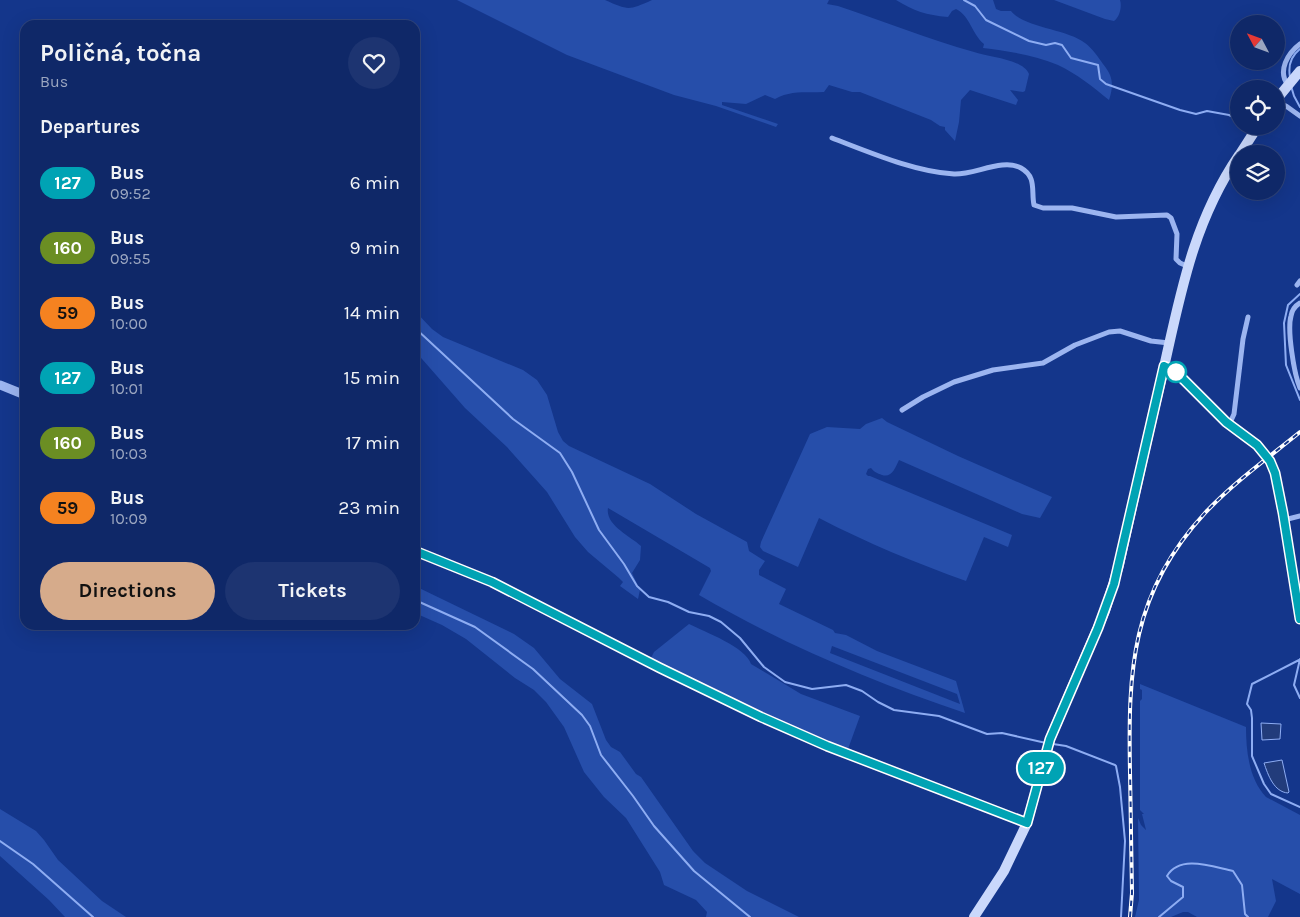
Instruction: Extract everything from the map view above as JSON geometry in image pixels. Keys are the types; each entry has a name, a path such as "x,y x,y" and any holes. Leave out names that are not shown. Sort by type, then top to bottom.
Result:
{"main road":[{"path":"1285,89 1300,71"},
{"path":"974,917 1004,872 1027,823 1050,739 1098,628 1114,584 1187,266 1208,208 1230,169"}],"street":[{"path":"1288,85 1283,78 1283,70 1290,55 1300,44"},
{"path":"1285,106 1300,116"},
{"path":"832,138 880,157 937,172 959,174 1005,164 1017,166 1023,168 1031,176 1034,205 1043,208 1072,208 1116,217 1168,215 1177,234 1176,259 1187,266"},
{"path":"1300,303 1291,314 1290,327 1296,374 1300,388"},
{"path":"1229,425 1234,411 1243,339 1248,317"},
{"path":"902,410 954,382 993,370 1043,364 1075,345 1110,332 1120,331 1151,341 1169,343"},
{"path":"1164,366 1176,372 1229,425 1257,445 1270,461 1275,473 1284,520 1300,619"},
{"path":"0,385 20,393"},
{"path":"1284,520 1300,516"},
{"path":"420,553 492,582 660,668 761,717 827,746 1027,823"}],"shaded area":[{"path":"457,0 605,0 628,8 652,0 829,0 827,4 838,6 957,47 1013,62 1020,65 1029,74 1025,91 1010,90 1018,100 1016,105 970,90 961,100 955,141 945,130 945,127 931,120 860,92 852,92 829,85 824,92 793,93 775,99 765,95 746,104 722,102 722,105 778,124 776,127 716,106 674,95 567,55"},
{"path":"896,0 993,0 996,9 1011,11 1017,17 1035,25 1077,38 1090,47 1109,73 1112,90 1109,100 1058,65 1030,56 983,48 984,44 976,35 965,16 956,9 948,17 940,16 920,12"},
{"path":"1054,0 1120,0 1121,8 1118,17 1114,21"},
{"path":"420,316 443,337 523,370 537,380 547,395 558,432 563,441 569,446 650,484 696,514 747,542 749,551 765,561 759,570 759,575 786,589 779,604 833,630 835,633 846,635 877,651 956,681 965,713 829,661 763,630 699,595 711,571 710,568 608,508 610,520 614,525 641,546 640,560 632,573 640,590 638,599 620,586 623,582 588,552 575,537 547,492 507,447 465,408 420,357","holes":["832,646 957,694 960,704 830,653"]},
{"path":"882,418 958,456 1052,497 1040,518 1022,514 899,460 893,472 885,476 871,468 868,469 866,474 868,476 1012,535 1008,547 984,537 966,581 892,552 819,518 798,567 763,551 760,547 761,542 810,434 827,427 860,429 866,424"},
{"path":"420,588 514,634 534,648 560,679 592,704 606,740 611,747 620,752 636,774 641,777 693,851 705,863 747,891 799,917 706,917 707,912 696,900 664,885 660,872 626,818 604,797 584,772 564,727 546,702 534,690 515,678 466,639 420,615"},
{"path":"689,624 733,646 748,658 751,664 801,694 860,716 848,749 786,723 651,658 654,652"},
{"path":"1140,684 1246,727 1252,773 1260,790 1266,797 1300,815 1300,894 1272,879 1276,901 1268,917 1197,917 1188,912 1183,912 1171,917 1135,917 1139,900 1138,818 1146,830 1142,814 1144,814 1140,810 1140,701 1142,699 1142,690 1140,689"},
{"path":"1261,723 1281,724 1280,739 1262,740"},
{"path":"1282,760 1288,793 1279,790 1275,786 1264,763"},
{"path":"0,809 36,831 58,860 102,901 126,917 65,917 0,856"}],"waterway":[{"path":"964,0 975,6 986,20 1029,41 1046,45 1055,43 1062,45 1071,58 1098,65 1100,79 1106,84 1180,110 1196,114 1207,111 1230,116"},
{"path":"1290,77 1291,61 1300,49"},
{"path":"1291,86 1300,107"},
{"path":"1300,294 1288,305 1284,323 1286,365 1300,400"},
{"path":"420,333 513,419 560,453 572,472 599,530 624,564 637,586 649,597 668,602 689,612 709,616 721,622 740,638 764,667 785,682 812,689 846,685 862,691 894,710 939,716 987,734 1002,733 1046,743"},
{"path":"420,602 475,627 533,669 582,715 590,726 601,755 654,826 694,871 750,917"},
{"path":"1300,659 1294,685 1300,698"},
{"path":"1299,660 1252,684 1247,704 1251,710 1252,718 1252,756 1264,784 1271,794 1300,807"},
{"path":"1053,744 1066,746 1116,766 1125,841 1121,917"},
{"path":"0,841 33,864 93,917"},
{"path":"1159,917 1183,897 1183,887 1171,881 1167,876 1173,869 1180,865 1188,864 1207,865 1233,871 1242,885 1245,914 1248,917"}],"railway":[{"path":"1130,917 1132,893 1130,700 1133,666 1139,634 1148,603 1162,573 1180,543 1205,513 1239,481 1300,432"}],"bus line":[{"name":"127","path":"420,553 492,582 660,668 761,717 827,746 1027,823 1050,739 1105,612 1114,584 1164,366 1176,372 1226,422 1257,445 1270,461 1275,473 1283,513 1300,619"}]}
